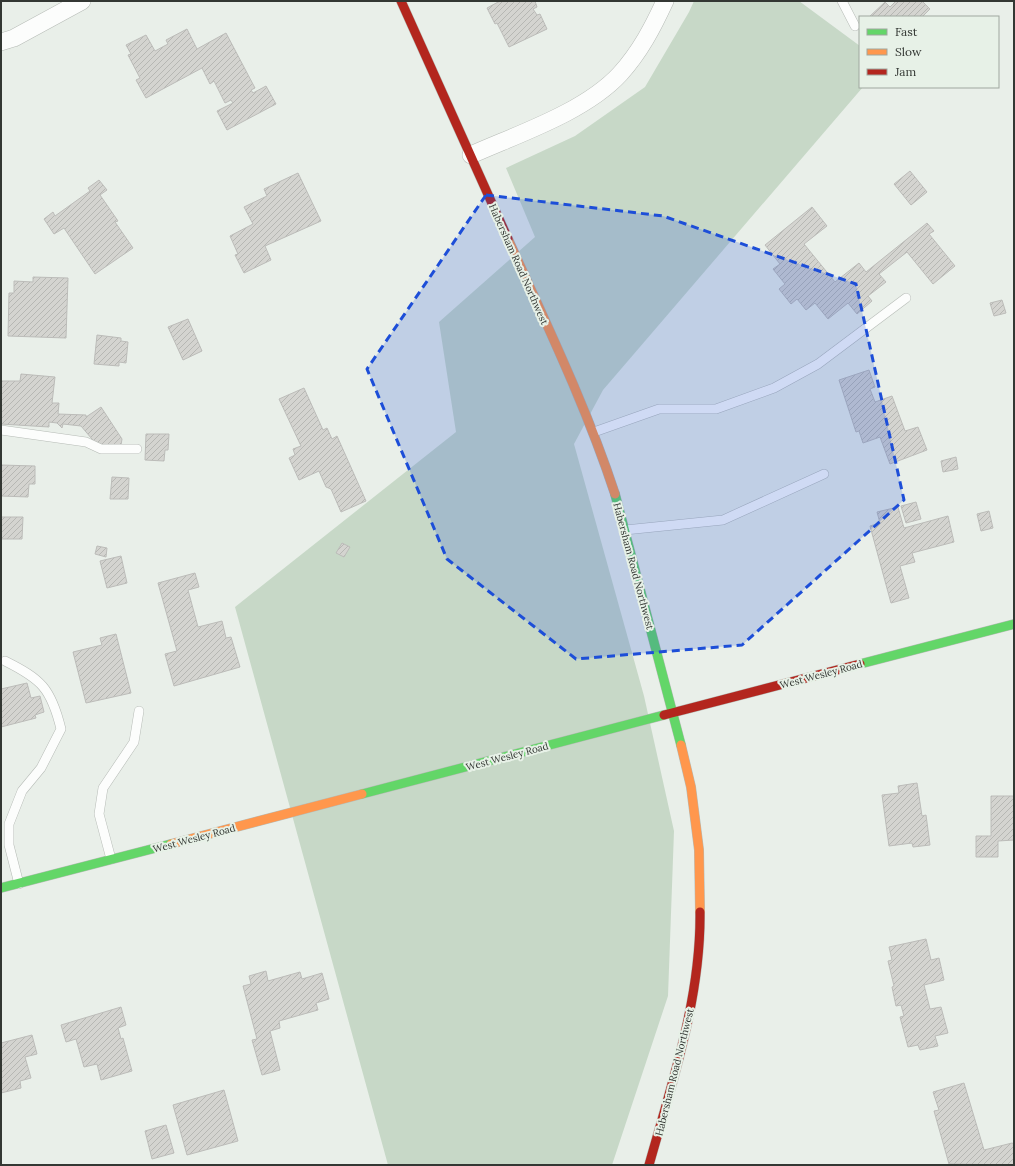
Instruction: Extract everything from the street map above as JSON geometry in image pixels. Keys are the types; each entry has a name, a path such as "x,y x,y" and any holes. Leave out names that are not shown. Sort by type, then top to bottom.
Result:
{"street":[{"path":"1,42 14,38 82,1"},
{"name":"Habersham Road Northwest","path":"401,1 594,432 625,530 674,712 691,787 699,850 700,925 692,999 681,1050 649,1165"},
{"path":"470,155 563,114 586,101 620,74 646,40 665,1"},
{"name":"West Wesley Road","path":"1,888 1014,624"}],"lane":[{"path":"842,1 855,26"},
{"path":"594,432 659,409 716,408 774,388 818,364 906,298"},
{"path":"1,430 86,442 101,449 137,449"},
{"path":"625,530 723,520 824,474"},
{"path":"4,661 31,674 47,691 61,729 41,768 22,791 9,824 9,845 19,884"},
{"path":"111,859 99,814 103,788 134,742 140,711"}],"highlighted area":[{"path":"486,195 663,216 856,284 904,500 742,645 576,659 447,559 367,369"}],"green space":[{"path":"694,1 799,1 859,45 859,88 862,88 603,390 574,444 644,696 674,831 668,996 612,1165 388,1165 235,607 456,432 439,322 535,237 506,168 575,136 645,87"}],"building":[{"path":"500,1 535,1 537,7 533,9 537,15 540,14 547,29 509,47 497,23 495,24 487,8"},
{"path":"896,1 922,1 930,9 923,16 870,16 885,2 890,7"},
{"path":"187,29 197,49 226,33 255,88 251,90 253,93 266,86 276,104 227,130 217,111 233,103 231,100 225,103 214,81 210,84 202,68 146,98 136,80 140,78 128,55 131,54 126,45 146,35 155,51 168,44 166,40"},
{"path":"910,171 927,192 911,205 894,184"},
{"path":"298,173 321,221 265,246 271,260 244,273 235,255 238,254 230,236 253,224 244,207 267,196 264,189"},
{"path":"99,180 107,190 100,195 118,221 115,222 133,248 95,274 64,228 54,234 44,219 53,212 55,216 90,191 88,188"},
{"path":"812,207 827,226 804,244 835,282 859,263 866,272 927,223 934,231 929,234 955,266 933,284 907,252 879,274 886,282 868,296 872,301 857,314 848,303 828,319 815,303 806,310 797,299 791,304 779,289 785,284 773,269 780,264 765,245"},
{"path":"33,277 68,278 66,338 8,336 9,293 14,293 14,281 33,282"},
{"path":"1002,300 1006,313 994,316 990,303"},
{"path":"188,319 202,351 183,360 168,327"},
{"path":"97,335 121,338 121,341 128,342 126,363 119,362 119,366 94,364"},
{"path":"869,370 875,387 870,389 875,402 892,396 905,431 918,427 927,450 890,464 880,437 863,443 859,431 856,432 839,380"},
{"path":"21,374 55,377 52,403 59,403 58,414 86,415 86,417 101,407 122,439 121,445 97,445 81,426 63,424 62,428 57,423 49,422 49,427 1,424 1,381 20,381"},
{"path":"304,388 323,430 327,428 332,439 337,436 366,501 341,512 331,489 326,487 319,471 299,480 289,458 295,455 293,449 301,446 279,399"},
{"path":"146,434 169,434 168,450 165,450 164,461 145,460"},
{"path":"956,457 958,469 943,472 941,461"},
{"path":"1,465 35,466 35,484 29,484 28,497 1,496"},
{"path":"112,477 129,478 128,499 110,499"},
{"path":"916,502 921,519 906,523 901,506"},
{"path":"898,507 904,528 948,516 954,542 912,553 915,562 900,566 909,598 891,603 870,526 880,523 877,512"},
{"path":"989,511 993,528 981,531 977,514"},
{"path":"1,517 23,517 22,539 1,539"},
{"path":"342,543 350,547 344,557 336,553"},
{"path":"97,546 107,548 106,557 95,554"},
{"path":"121,556 127,583 107,588 100,561"},
{"path":"195,573 199,587 188,590 198,627 222,621 226,638 231,637 240,667 174,686 165,654 177,651 158,583"},
{"path":"116,634 131,693 86,703 73,652 102,645 100,638"},
{"path":"27,683 31,698 40,696 44,712 35,715 36,718 1,727 1,689"},
{"path":"917,783 922,816 926,815 930,845 913,847 912,843 889,846 882,795 899,793 898,786"},
{"path":"991,796 1014,796 1014,840 998,841 998,857 976,857 976,836 991,836"},
{"path":"926,939 931,960 939,958 944,980 924,985 930,1009 941,1007 948,1033 935,1036 938,1046 920,1050 918,1045 908,1047 900,1017 904,1016 901,1005 896,1006 892,987 894,986 888,961 892,960 889,947"},
{"path":"266,971 268,981 300,972 302,979 322,973 329,999 316,1003 318,1010 279,1021 280,1028 270,1031 280,1070 262,1075 252,1040 257,1039 243,986 251,984 249,976"},
{"path":"121,1007 126,1025 118,1028 121,1039 123,1038 132,1071 101,1080 97,1064 84,1067 76,1039 66,1042 61,1025"},
{"path":"32,1035 37,1054 25,1057 31,1078 20,1081 21,1088 1,1093 1,1043"},
{"path":"964,1083 984,1150 1012,1143 1014,1144 1014,1165 949,1164 934,1111 939,1110 933,1092"},
{"path":"224,1090 238,1141 187,1155 173,1105"},
{"path":"166,1125 174,1153 152,1159 145,1131"}],"traffic: fast":[{"path":"615,494 681,745"},
{"path":"860,664 1014,624"},
{"path":"362,794 664,715"},
{"path":"1,888 171,844"}],"traffic: slow":[{"path":"508,239 551,333 578,397 604,461 615,494"},
{"path":"681,745 691,787 699,850 700,912"},
{"path":"171,844 362,794"}],"traffic: jam":[{"path":"401,1 508,239"},
{"path":"664,715 860,664"},
{"path":"649,1165 684,1040 696,976 700,912"}]}
